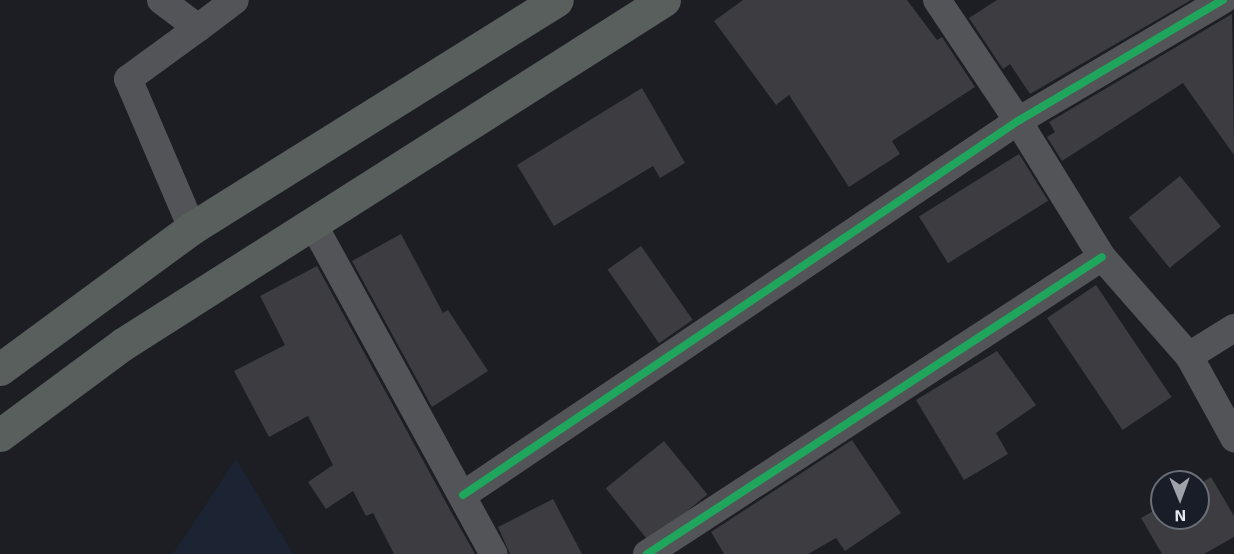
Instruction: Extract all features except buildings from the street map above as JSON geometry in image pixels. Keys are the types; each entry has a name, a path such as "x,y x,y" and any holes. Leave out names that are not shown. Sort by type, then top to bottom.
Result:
{"main road":[{"path":"0,369 192,228 557,0"},
{"path":"0,435 123,344 664,0"}],"street":[{"path":"161,0 198,28"},
{"path":"192,228 128,79 235,0"},
{"path":"937,0 1018,121 1102,257 1190,356 1234,438"},
{"path":"463,495 1018,121 1223,0"},
{"path":"313,224 494,554"},
{"path":"647,554 1102,257"},
{"path":"1190,356 1234,328"}],"shaded area":[{"path":"236,459 293,554 173,554"}],"cycle path":[{"path":"463,495 1018,121 1223,0"},
{"path":"647,554 1102,257"}]}
